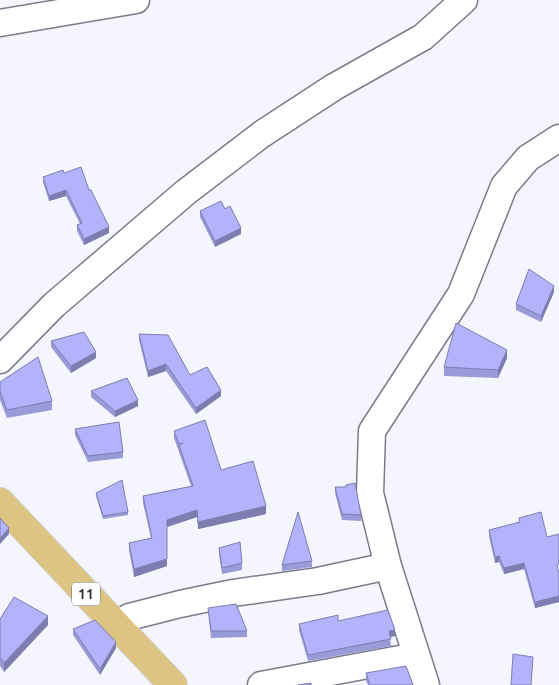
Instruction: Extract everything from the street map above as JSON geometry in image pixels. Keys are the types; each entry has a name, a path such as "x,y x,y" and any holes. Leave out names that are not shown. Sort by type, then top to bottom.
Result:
{"main road":[{"name":"11","path":"0,502 173,685"}],"street":[{"path":"0,23 136,0"},
{"path":"0,360 54,305 186,192 262,134 326,92 424,37 464,0"},
{"path":"426,685 388,566 370,493 372,430 461,294 504,186 528,158 559,138"},
{"path":"118,626 129,617 180,604 233,593 318,581 388,566"},
{"path":"261,685 416,656"}],"building":[{"path":"81,167 89,190 91,190 109,227 84,239 77,225 82,223 66,190 49,196 43,177 63,170 64,173"},
{"path":"221,201 225,209 230,206 241,228 215,241 200,211"},
{"path":"529,269 554,286 541,316 516,304"},
{"path":"456,323 507,350 498,370 444,367"},
{"path":"84,332 96,352 71,366 51,341"},
{"path":"139,334 168,335 190,375 207,367 221,390 196,408 166,364 148,371"},
{"path":"38,357 52,401 7,410 0,391 0,382"},
{"path":"127,378 138,400 115,411 91,391"},
{"path":"205,420 221,470 253,461 266,506 198,522 197,510 167,520 167,559 134,569 129,543 152,538 143,496 193,486 179,445 183,443 179,444 174,431"},
{"path":"119,422 123,452 88,456 75,429"},
{"path":"122,480 128,512 103,516 96,493"},
{"path":"355,483 361,515 342,514 335,487 346,487 346,485"},
{"path":"298,512 312,561 282,565"},
{"path":"541,512 547,537 559,534 559,564 557,565 559,596 535,602 524,563 504,568 499,556 495,557 489,530 520,522 519,518"},
{"path":"0,518 9,528 0,538"},
{"path":"240,542 242,563 222,568 219,548"},
{"path":"14,597 48,616 4,663 0,657 0,619"},
{"path":"236,604 247,631 211,631 208,608"},
{"path":"388,610 395,630 389,631 391,639 308,655 299,624 338,615 338,621"},
{"path":"95,620 116,642 100,669 73,629"},
{"path":"513,654 533,657 531,685 511,685"},
{"path":"406,666 413,685 370,685 366,673"}]}
